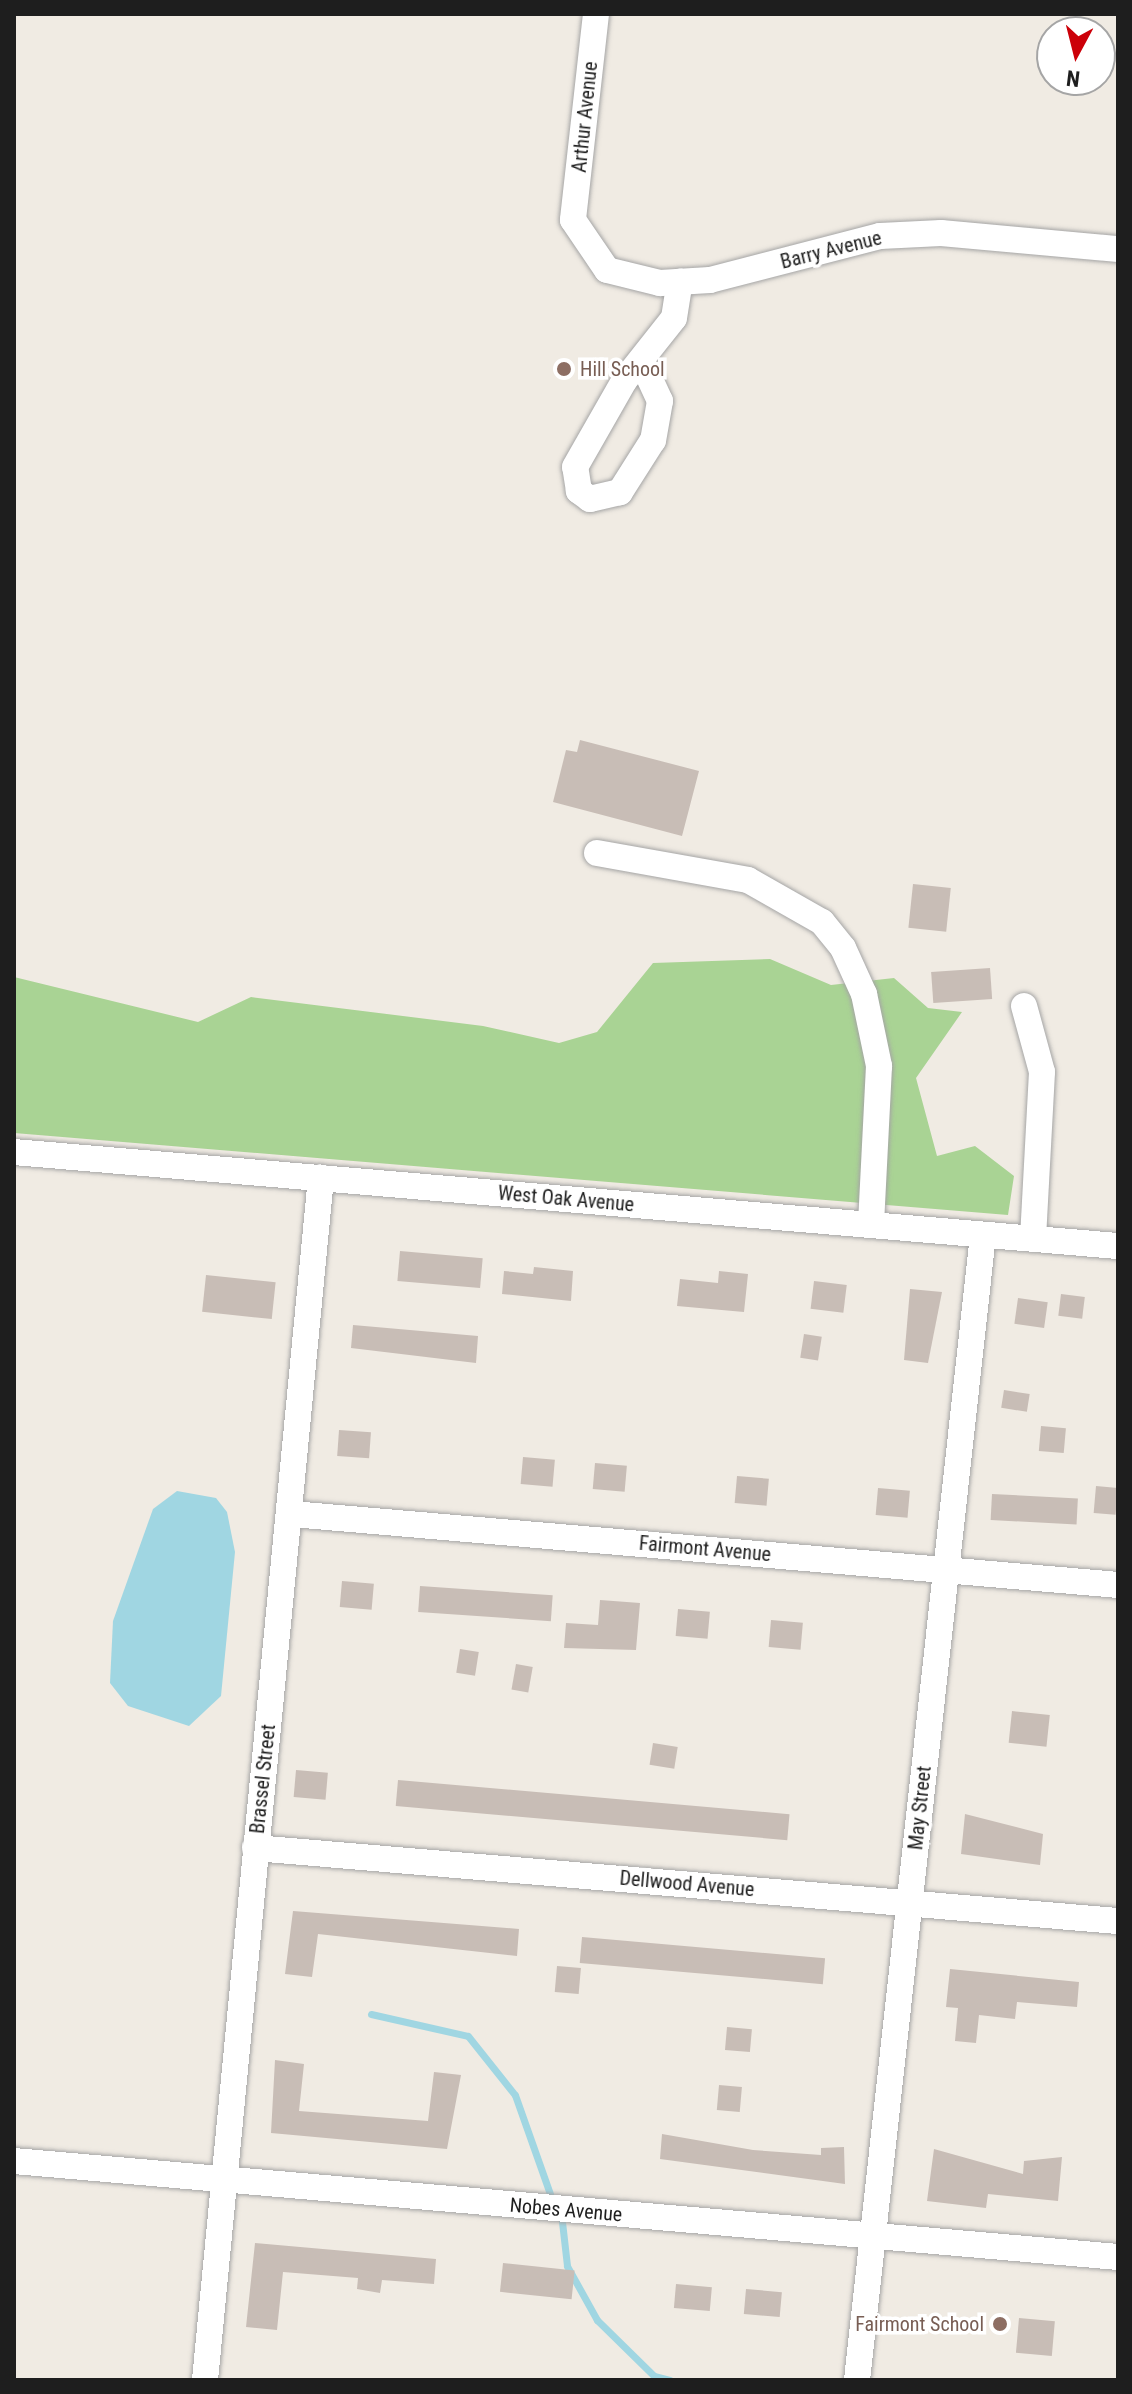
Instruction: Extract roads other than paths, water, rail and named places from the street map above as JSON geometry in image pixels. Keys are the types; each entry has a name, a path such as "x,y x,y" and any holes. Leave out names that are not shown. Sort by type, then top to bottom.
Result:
{"street":[{"name":"Arthur Avenue","path":"573,220 596,14"},
{"name":"Barry Avenue","path":"573,220 607,270 680,281 880,236 941,233 1118,249"},
{"path":"642,362 660,401 653,440 620,492 590,499 579,491 575,467 642,362 674,318 680,281"},
{"path":"597,853 748,880 822,922 843,948 864,994 879,1066 871,1225"},
{"path":"1024,1006 1042,1072 1033,1239"},
{"name":"West Oak Avenue","path":"14,1152 1118,1246"},
{"name":"Brassel Street","path":"205,2380 221,2183 292,1514 321,1178"},
{"name":"May Street","path":"857,2380 983,1235"},
{"name":"Fairmont Avenue","path":"292,1514 1118,1585"},
{"name":"Dellwood Avenue","path":"255,1848 1118,1921"},
{"name":"Nobes Avenue","path":"14,2161 221,2183 873,2234 1118,2257"}],"water":[{"path":"177,1491 216,1498 227,1512 235,1552 221,1696 189,1726 128,1706 110,1683 113,1621 153,1509"}],"waterway":[{"path":"371,2014 468,2036 515,2095 550,2194"},
{"path":"561,2213 567,2266 597,2320 654,2376 670,2380"}],"place":[{"name":"Hill School","path":"564,369"},
{"name":"Fairmont School","path":"1000,2324"}]}
